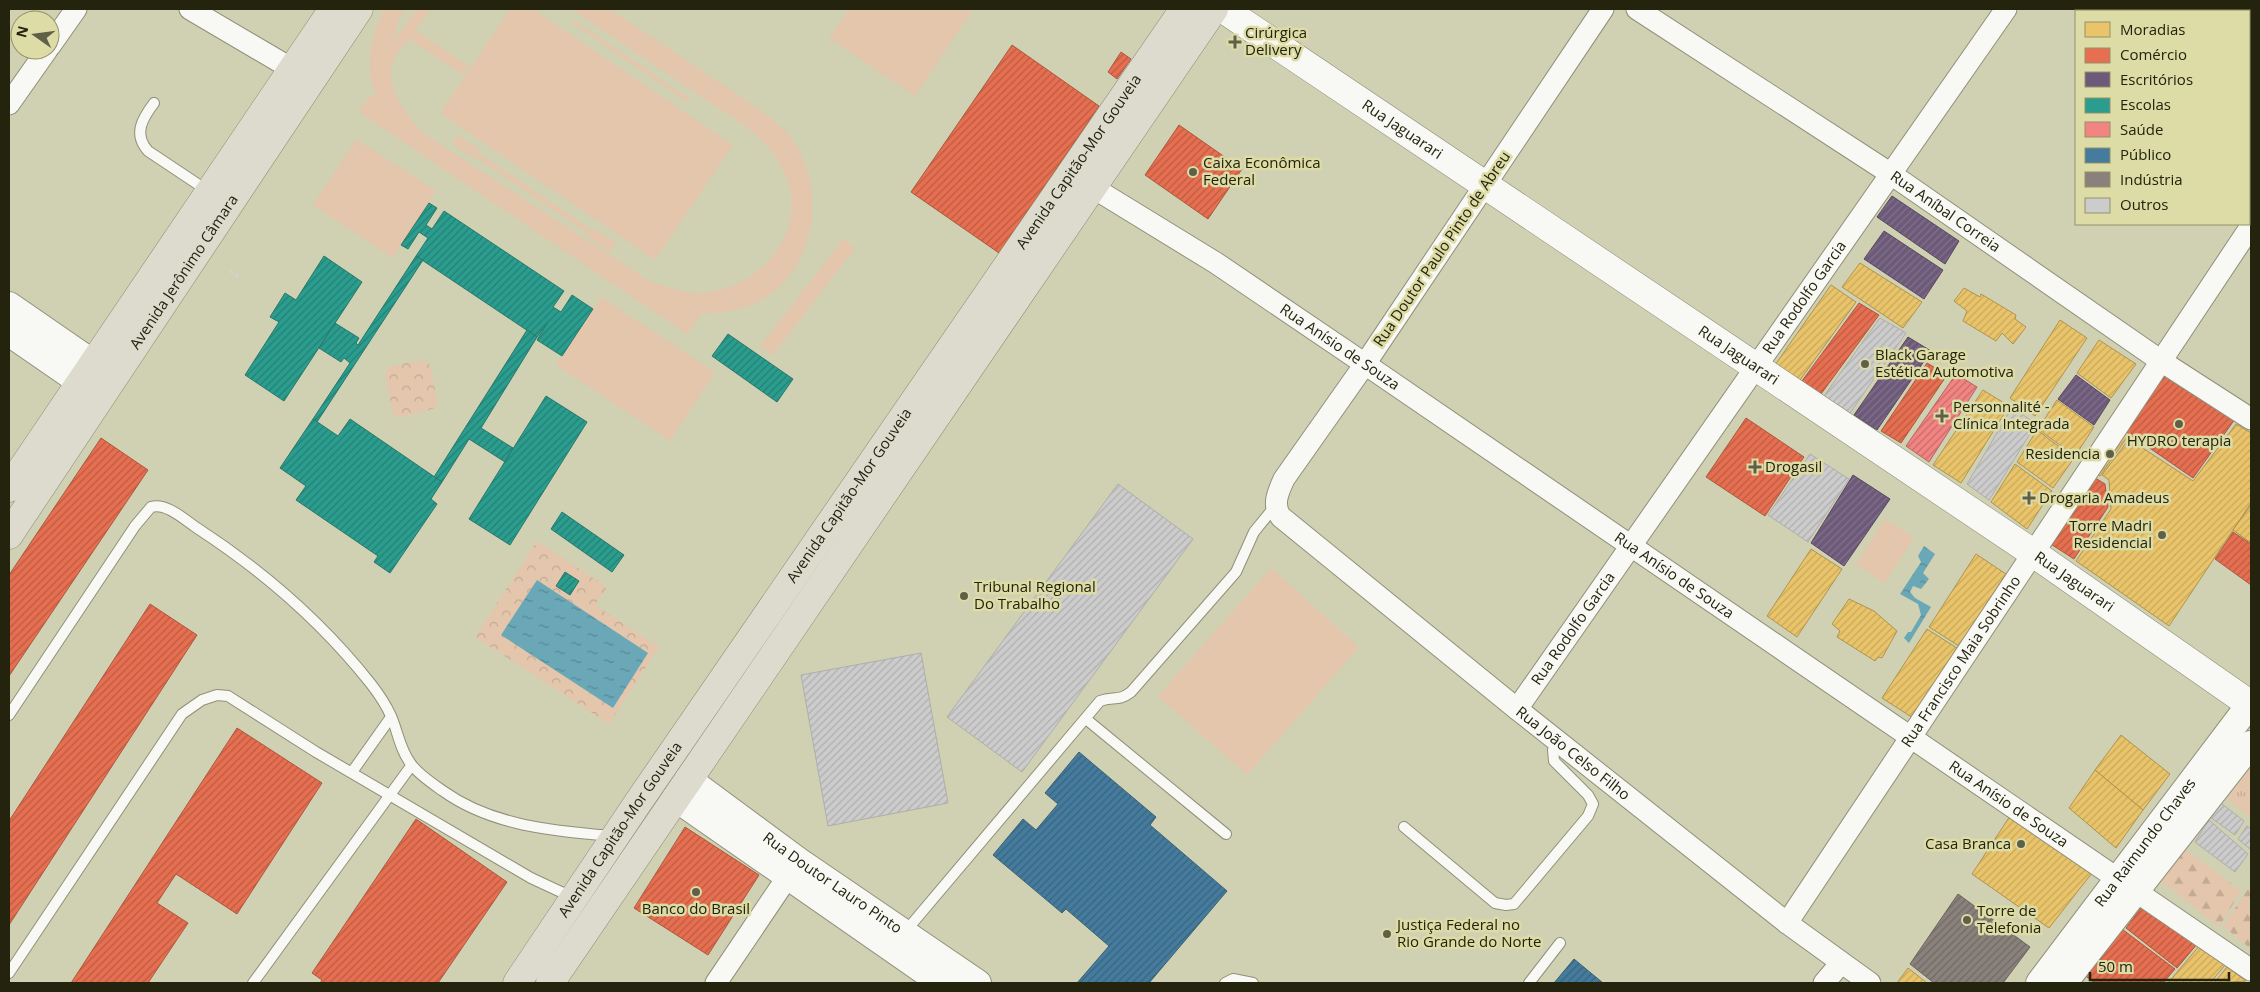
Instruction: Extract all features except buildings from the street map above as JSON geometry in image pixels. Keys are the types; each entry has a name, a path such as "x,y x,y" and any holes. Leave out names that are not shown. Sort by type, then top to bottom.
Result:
{"main road":[{"name":"Avenida Jerônimo Câmara","path":"9,488 333,9"},
{"name":"Avenida Jerônimo Câmara","path":"9,535 359,9"},
{"name":"Avenida Capitão-Mor Gouveia","path":"517,983 717,688 1184,9"},
{"name":"Avenida Capitão-Mor Gouveia","path":"550,983 681,788 1214,9"},
{"name":"Rua Jaguarari","path":"1223,9 2033,553 2251,703"},
{"path":"875,505 876,458"},
{"path":"717,688 762,670"}],"street":[{"path":"60,32 76,9"},
{"path":"190,9 292,69"},
{"name":"Rua Doutor Paulo Pinto de Abreu","path":"1279,511 1284,479 1366,364 1603,9"},
{"name":"Rua Aníbal Correia","path":"1636,9 1891,174 2161,361 2251,419"},
{"name":"Rua Rodolfo Garcia","path":"1517,709 2006,9"},
{"path":"9,104 40,60"},
{"name":"Rua Anísio de Souza","path":"1092,187 1216,263 1366,364 2251,970"},
{"name":"Rua Francisco Maia Sobrinho","path":"1787,924 2251,226"},
{"path":"9,305 86,373"},
{"path":"9,333 86,373"},
{"name":"Rua João Celso Filho","path":"1279,511 1517,709 1787,924 1870,983"},
{"name":"Rua Raimundo Chaves","path":"2064,983 2127,885 2251,703"},
{"name":"Rua Raimundo Chaves","path":"2039,983 2251,744"},
{"name":"Rua Doutor Lauro Pinto","path":"681,788 793,869 959,981"},
{"path":"716,983 793,869"},
{"name":"Rua Doutor Lauro Pinto","path":"793,869 904,933 959,981"},
{"path":"1824,983 1841,963"}],"lane":[{"path":"154,103 141,124 139,134 142,144 148,151 209,192"},
{"path":"9,715 145,512 155,506 162,506 192,524 275,584 333,640 372,686 391,717 401,747 412,766 456,799 500,819 557,831 616,836"},
{"path":"904,933 1100,701 1106,699 1120,700 1131,692 1236,572 1254,532 1279,511"},
{"path":"9,973 182,714 192,705 217,695 228,696 531,878 574,898"},
{"path":"352,772 391,717"},
{"path":"1086,719 1226,834"},
{"path":"1404,827 1495,903 1514,904 1588,816 1592,804 1588,795 1554,761 1553,750 1558,741"},
{"path":"253,983 390,793 412,766"},
{"path":"1529,983 1560,943"},
{"path":"1225,983 1233,979 1253,983"}],"path":[{"path":"230,271 240,277"}],"green space":[{"path":"384,9 406,9 400,17 392,43 417,9 431,9 415,30 469,66 463,75 409,39 397,54 391,69 394,90 403,109 423,133 650,281 677,290 694,293 717,291 738,283 757,271 773,256 784,237 790,217 791,195 784,172 769,148 748,128 571,9 610,9 759,109 787,133 795,143 806,165 811,189 812,213 808,237 800,259 786,279 768,295 740,309 701,314 687,334 359,112 370,95 376,98 370,64 372,42"},
{"path":"510,9 533,9 733,145 655,260 440,113"},
{"path":"849,9 973,9 915,96 829,38"},
{"path":"574,20 690,99 687,102 572,23"},
{"path":"458,135 479,149 477,152 593,231 595,229 616,243 610,252 589,238 590,235 474,156 473,158 452,144"},
{"path":"356,139 436,191 393,258 313,205"},
{"path":"843,239 855,248 772,356 760,346"},
{"path":"601,297 715,372 670,441 556,365"},
{"path":"423,360 430,365 438,405 436,408 398,418 392,411 385,374 390,366"},
{"path":"1885,519 1914,537 1885,583 1856,565"},
{"path":"537,541 607,587 595,605 659,647 609,724 475,637"},
{"path":"1271,568 1359,647 1247,775 1158,696"},
{"path":"2251,766 2251,818 2227,798"},
{"path":"2182,847 2241,891 2219,927 2158,879"},
{"path":"2251,885 2251,949 2223,926"}],"water":[{"path":"1924,546 1935,554 1923,573 1929,579 1921,589 1913,586 1910,592 1915,598 1931,607 1909,643 1904,638 1908,632 1911,632 1921,615 1918,604 1900,594 1921,562 1918,556"},
{"path":"537,580 648,653 613,708 501,635"}],"place":[{"name":"Cirúrgica Delivery","path":"1235,42"},
{"name":"Caixa Econômica Federal","path":"1193,172"},
{"name":"Black Garage Estética Automotiva","path":"1865,364"},
{"name":"Personnalité - Clínica Integrada","path":"1942,416"},
{"name":"HYDRO terapia","path":"2179,424"},
{"name":"Residencia","path":"2110,454"},
{"name":"Drogasil","path":"1755,467"},
{"name":"Drogaria Amadeus","path":"2029,498"},
{"name":"Torre Madri Residencial","path":"2162,535"},
{"name":"Tribunal Regional Do Trabalho","path":"964,596"},
{"name":"Casa Branca","path":"2021,844"},
{"name":"Banco do Brasil","path":"696,892"},
{"name":"Torre de Telefonia","path":"1967,920"},
{"name":"Justiça Federal no Rio Grande do Norte","path":"1387,934"}]}
